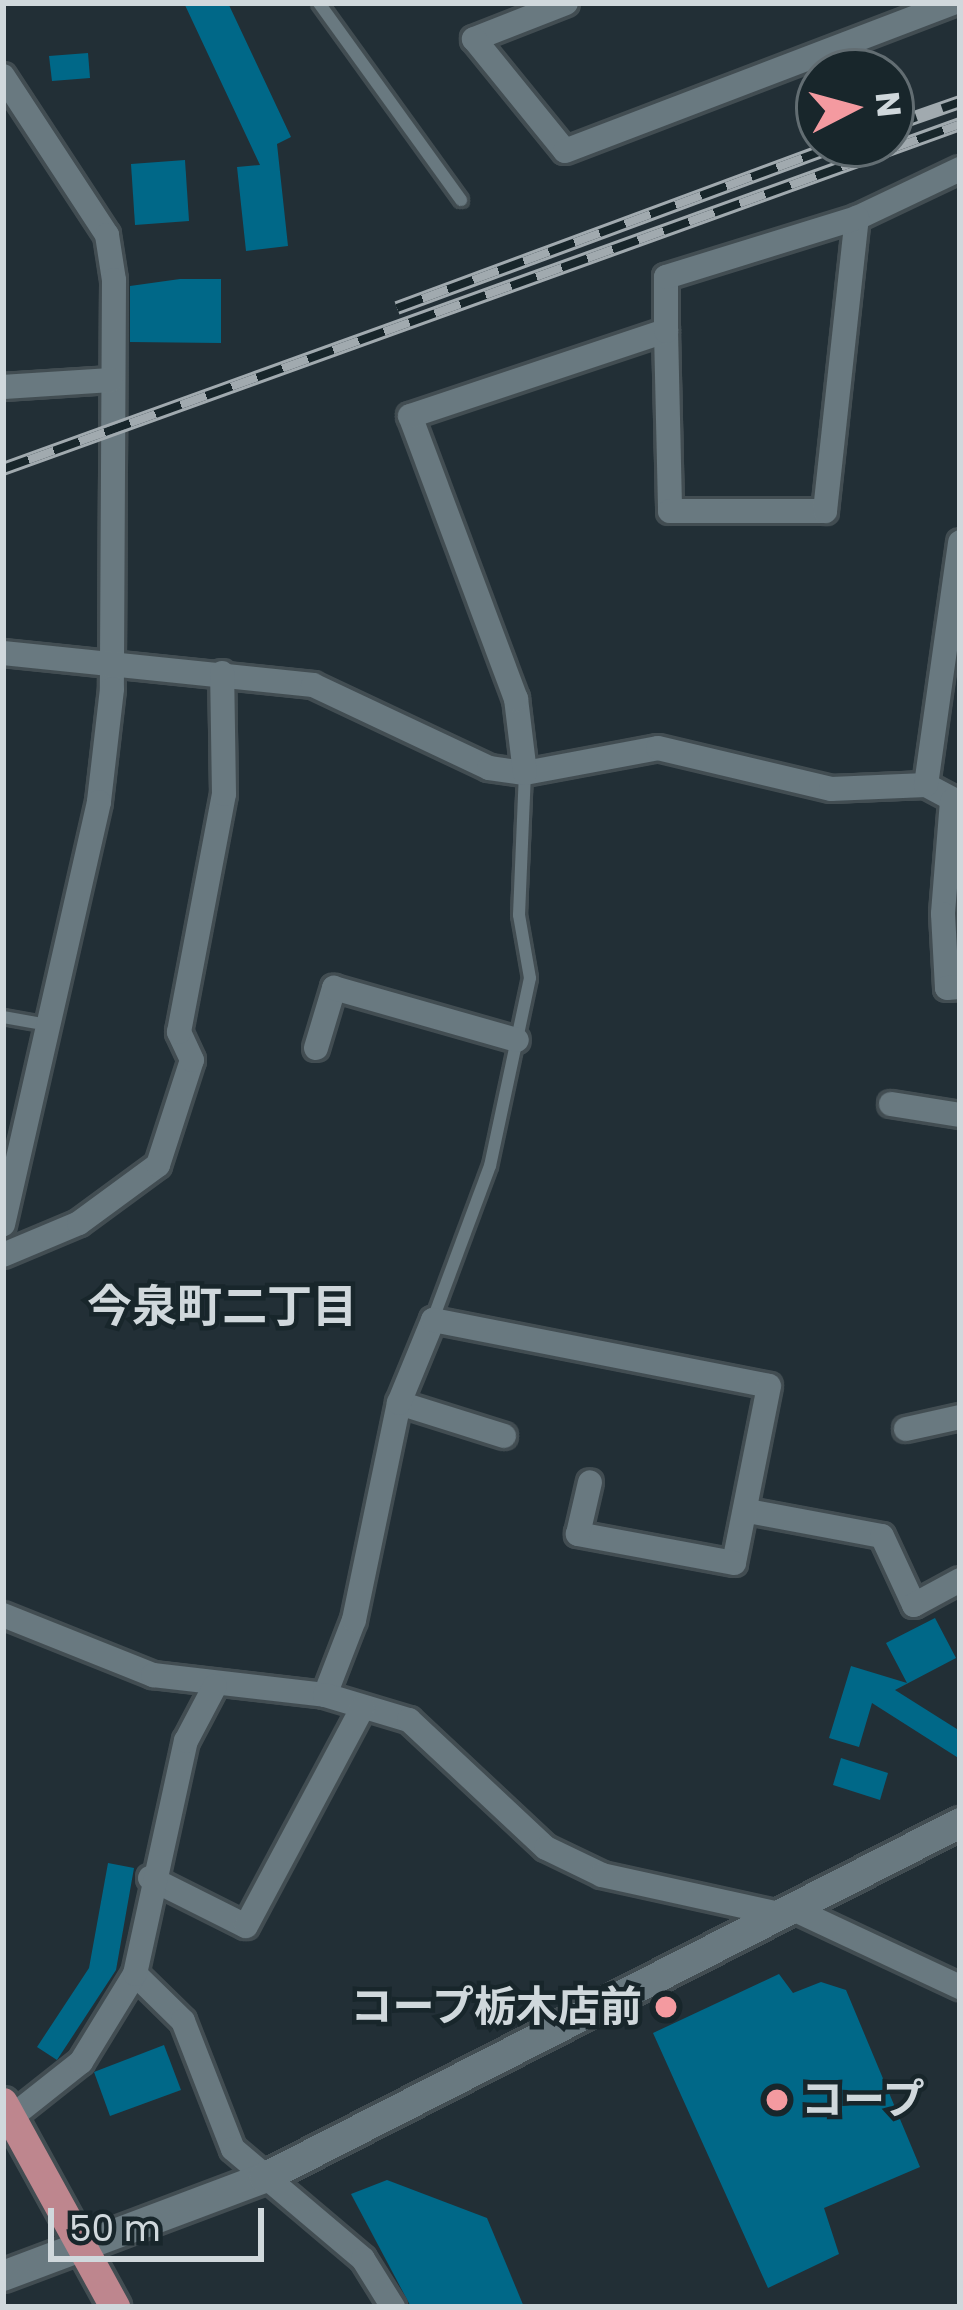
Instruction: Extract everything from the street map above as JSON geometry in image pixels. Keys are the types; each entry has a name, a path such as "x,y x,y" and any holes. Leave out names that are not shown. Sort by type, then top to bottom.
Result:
{"main road":[{"path":"6,2111 115,2307"}],"street":[{"path":"566,3 474,39 565,151 953,3"},
{"path":"3,76 107,235 110,380 109,656 99,802 41,1024 3,1224"},
{"path":"857,218 825,512 670,512 666,277 857,218 960,169"},
{"path":"525,773 516,700 410,416 666,331"},
{"path":"3,387 110,380"},
{"path":"926,785 960,542"},
{"path":"3,653 109,656 313,685 489,768 525,773 658,748 831,789 926,785 956,802 943,914 947,988 960,987"},
{"path":"3,1255 79,1223 158,1165 192,1060 178,1032 224,794 222,674"},
{"path":"316,1048 334,988 517,1040"},
{"path":"890,1103 960,1115"},
{"path":"325,1695 354,1620 399,1402 433,1320 770,1386 734,1563 578,1534 590,1482"},
{"path":"399,1402 504,1436"},
{"path":"906,1429 960,1418"},
{"path":"748,1511 882,1536 914,1605 960,1580"},
{"path":"3,1615 153,1675 215,1686 325,1695 363,1707 433,1739 493,1810 546,1848 602,1875 784,1911 960,1987"},
{"path":"6,2111 80,2062 134,1974 150,1878 186,1741 215,1686"},
{"path":"150,1878 246,1926 363,1707"},
{"path":"3,2276 86,2253 264,2179 960,1823"},
{"path":"134,1974 183,2021 215,2123 264,2179 363,2259 394,2307"}],"lane":[{"path":"319,3 461,200"},
{"path":"433,1320 490,1166 530,978 519,915 525,773"},
{"path":"3,1017 41,1024"}],"building":[{"path":"184,3 228,3 291,137 277,144 288,246 246,251 237,167 260,165"},
{"path":"88,53 90,78 52,81 49,56"},
{"path":"185,160 189,221 135,225 131,164"},
{"path":"221,279 221,343 130,342 130,286"},
{"path":"935,1618 956,1658 895,1690 960,1731 960,1759 872,1703 859,1747 829,1738 851,1666 907,1683 886,1643"},
{"path":"841,1758 888,1773 880,1800 833,1785"},
{"path":"108,1863 134,1868 116,1970 57,2060 37,2047 89,1968"},
{"path":"779,1974 793,1993 821,1982 846,1990 920,2167 824,2208 839,2254 768,2288 653,2033"},
{"path":"164,2045 181,2090 110,2116 94,2072"},
{"path":"387,2180 487,2218 524,2307 411,2307 351,2194"}],"railway":[{"path":"915,118 960,102"},
{"path":"3,469 960,124"},
{"path":"397,308 795,161"}],"place":[{"name":"コープ栃木店前","path":"666,2007"},
{"name":"コープ","path":"777,2100"}],"district":[{"name":"今泉町二丁目","path":"222,1307"}]}
